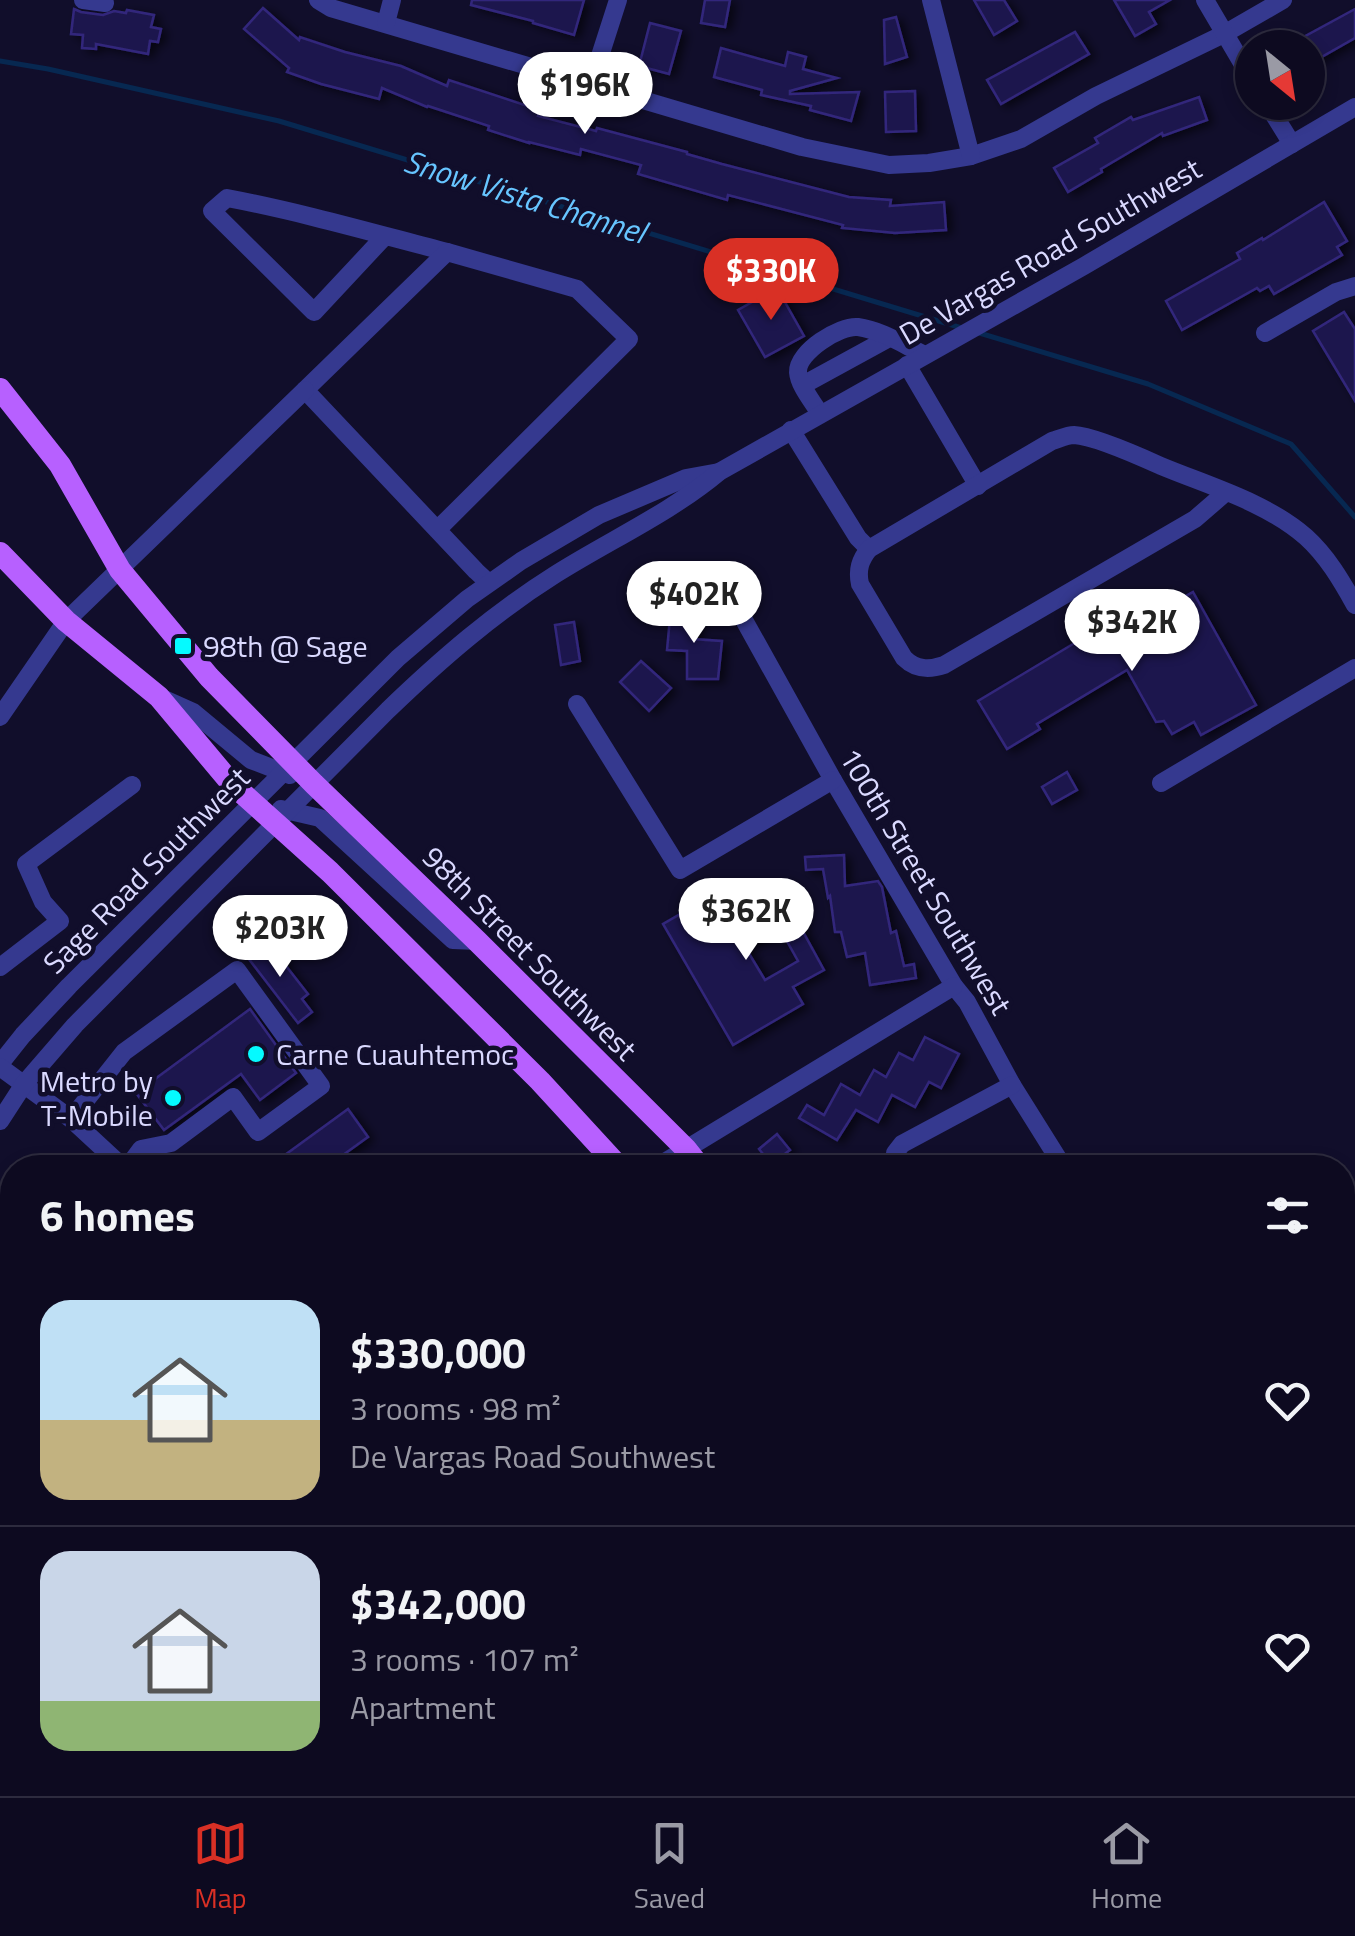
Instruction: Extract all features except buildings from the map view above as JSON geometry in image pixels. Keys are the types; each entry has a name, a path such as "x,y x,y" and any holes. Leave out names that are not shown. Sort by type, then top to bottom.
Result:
{"main road":[{"name":"98th Street Southwest","path":"0,388 60,465 120,570 288,767 314,784 477,941 690,1155"},
{"path":"0,554 66,621 159,697 230,783 251,802 282,817 330,872 512,1053 608,1155"}],"street":[{"path":"83,0 105,4"},
{"path":"318,0 331,8 802,147 888,165 971,156 1022,139 1096,96 1224,34 1283,0"},
{"path":"386,23 392,0"},
{"path":"591,84 618,0"},
{"path":"930,0 971,156"},
{"path":"1205,0 1235,52"},
{"name":"De Vargas Road Southwest","path":"314,784 434,666 487,622 554,576 692,495 719,472 1355,107"},
{"path":"1277,120 1292,144"},
{"path":"384,236 314,312 212,211 227,198 266,206 447,252 577,289 629,339 437,530"},
{"path":"0,717 6,701 66,621 447,252"},
{"path":"1265,333 1336,292 1355,286"},
{"path":"820,414 798,369 801,358 825,338 855,326 928,353"},
{"path":"803,385 888,338"},
{"path":"907,365 978,486"},
{"path":"304,390 489,583"},
{"path":"791,430 858,538 869,549"},
{"path":"1225,493 1195,519 932,669 910,665 904,658 860,584 862,558 869,549 1052,442 1074,435 1126,451 1262,508 1305,536 1334,569 1355,605"},
{"name":"De Vargas Road Southwest","path":"288,767 417,640 489,583 599,515 686,478 719,472"},
{"name":"100th Street Southwest","path":"744,620 1056,1155"},
{"path":"1161,782 1355,668"},
{"path":"159,697 193,712 251,760 288,767"},
{"path":"577,704 680,870 834,780"},
{"name":"Sage Road Southwest","path":"0,1065 55,1000 288,767"},
{"name":"Sage Road Southwest","path":"0,1121 24,1084 75,1025 314,784"},
{"path":"0,967 60,921 43,902 26,864 132,786"},
{"path":"282,817 320,818 453,940 477,941"},
{"path":"71,1120 124,1052 237,970 322,1086 258,1132 233,1098 171,1143 141,1149 136,1155"},
{"path":"698,1155 954,986"},
{"path":"0,1065 111,1155"},
{"path":"895,1152 902,1144 1012,1084"}],"waterway":[{"name":"Snow Vista Channel","path":"0,61 279,121 965,329"},
{"name":"Snow Vista Channel","path":"976,332 1148,384 1291,444 1355,517"}],"place":[{"name":"98th @ Sage","path":"183,646"},
{"name":"Carne Cuauhtemoc","path":"256,1054"},
{"name":"Metro by T-Mobile","path":"173,1098"}]}
